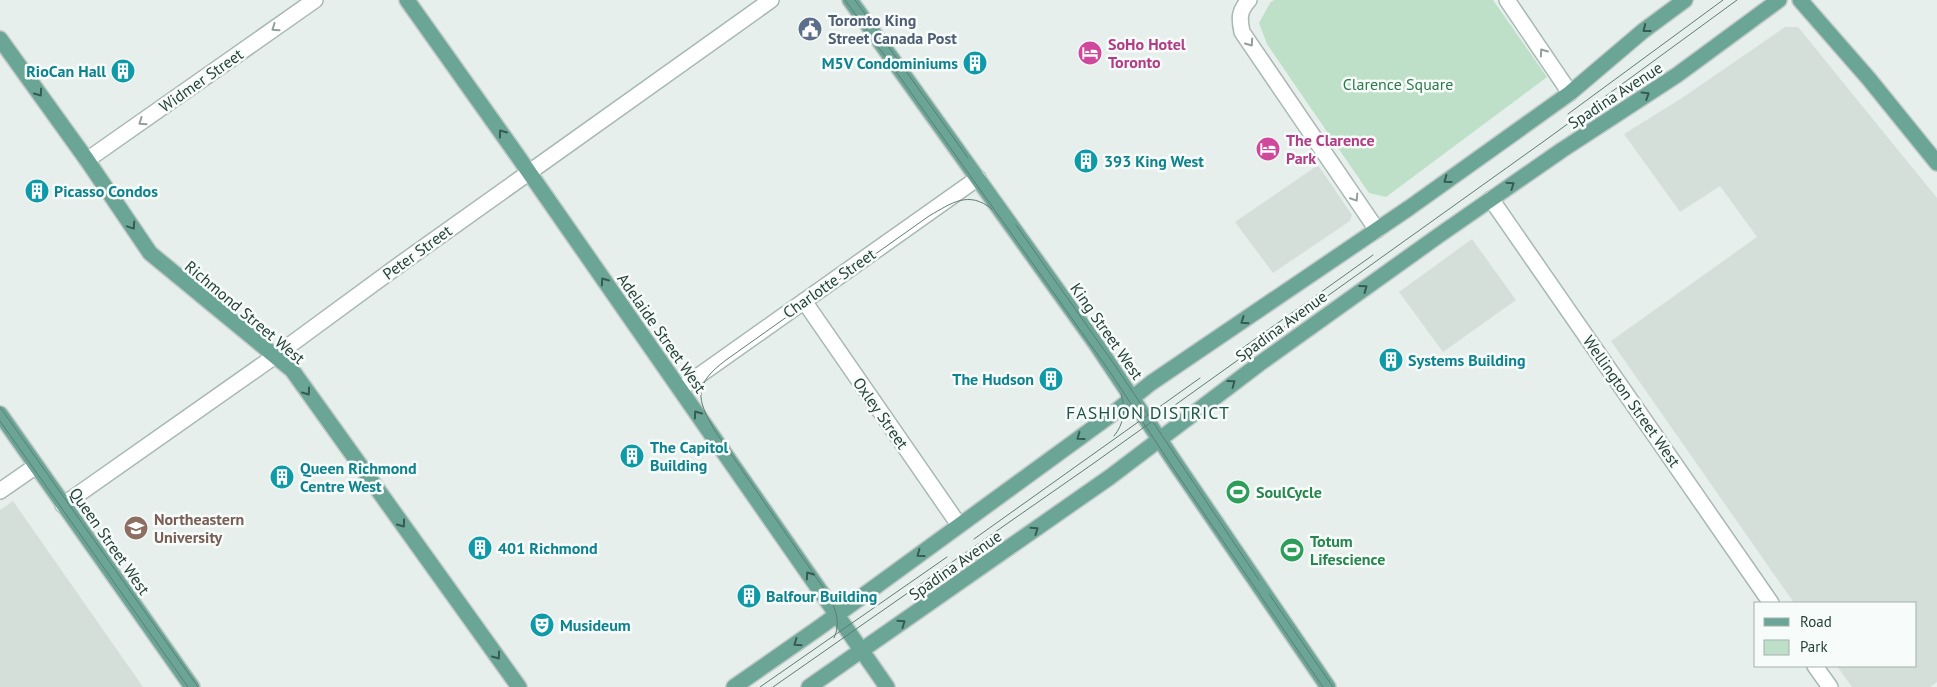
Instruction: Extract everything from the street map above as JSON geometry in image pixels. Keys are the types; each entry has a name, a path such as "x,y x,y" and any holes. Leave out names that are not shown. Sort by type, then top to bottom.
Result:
{"main road":[{"name":"Adelaide Street West","path":"407,0 530,173 887,687"},
{"name":"King Street West","path":"850,0 1133,397 1159,439 1328,687"},
{"name":"Spadina Avenue","path":"734,687 837,614 1151,383 1377,230 1570,93 1643,30 1685,0"},
{"name":"Spadina Avenue","path":"809,687 1110,477 1258,364 1491,199 1677,75 1778,0"},
{"path":"1800,0 1869,79 1937,164"},
{"name":"Richmond Street West","path":"0,39 87,160 150,253 167,269 292,370 519,687"},
{"name":"Queen Street West","path":"0,414 192,687"}],"street":[{"name":"Widmer Street","path":"87,160 315,0"},
{"name":"Peter Street","path":"63,505 275,356 770,0"},
{"path":"1249,0 1240,11 1239,21 1242,32 1377,230"},
{"path":"1507,0 1570,93"},
{"name":"Charlotte Street","path":"680,389 978,178"},
{"name":"Wellington Street West","path":"1491,199 1770,602"},
{"name":"Oxley Street","path":"804,301 959,525"},
{"path":"0,491 36,466"},
{"path":"1816,667 1830,687"}],"shaded area":[{"path":"1785,27 1798,27 1937,198 1937,682 1930,687 1852,687 1838,667 1917,667 1917,602 1793,602 1611,341 1757,237 1720,186 1680,212 1624,134 1682,98"},
{"path":"1318,165 1352,215 1350,221 1273,273 1235,222"},
{"path":"1472,239 1516,300 1443,352 1399,292"},
{"path":"13,501 143,687 0,687 0,510"}],"green space":[{"name":"Clarence Square","path":"1274,0 1493,0 1547,77 1386,197 1369,193 1267,44 1259,23 1270,3"}],"tram line":[{"path":"845,0 1110,372 1177,474 1323,687"},
{"path":"855,0 968,158"},
{"path":"1568,114 1723,0"},
{"path":"773,687 1094,463 1547,139 1737,0"},
{"path":"834,638 837,617 829,596 715,431 701,401 703,385 715,369 726,360 929,216 953,203 968,199 983,203 992,209"},
{"path":"1016,225 1116,367 1259,580"},
{"path":"1237,352 1373,255"},
{"path":"974,539 1200,378"},
{"path":"1114,436 1123,416 1121,394"},
{"path":"0,407 198,687"},
{"path":"0,421 188,687"},
{"path":"760,687 947,557"},
{"path":"1269,594 1333,687"}],"place":[{"name":"Toronto King Street Canada Post","path":"810,29"},
{"name":"SoHo Hotel Toronto","path":"1090,53"},
{"name":"M5V Condominiums","path":"975,63"},
{"name":"RioCan Hall","path":"123,71"},
{"name":"The Clarence Park","path":"1268,149"},
{"name":"393 King West","path":"1086,161"},
{"name":"Picasso Condos","path":"37,191"},
{"name":"Systems Building","path":"1391,360"},
{"name":"The Hudson","path":"1051,379"},
{"name":"The Capitol Building","path":"632,456"},
{"name":"Queen Richmond Centre West","path":"282,477"},
{"name":"SoulCycle","path":"1238,492"},
{"name":"Northeastern University","path":"136,528"},
{"name":"401 Richmond","path":"480,548"},
{"name":"Totum Lifescience","path":"1292,550"},
{"name":"Balfour Building","path":"749,596"},
{"name":"Musideum","path":"542,625"}],"district":[{"name":"FASHION DISTRICT","path":"1148,413"}]}
